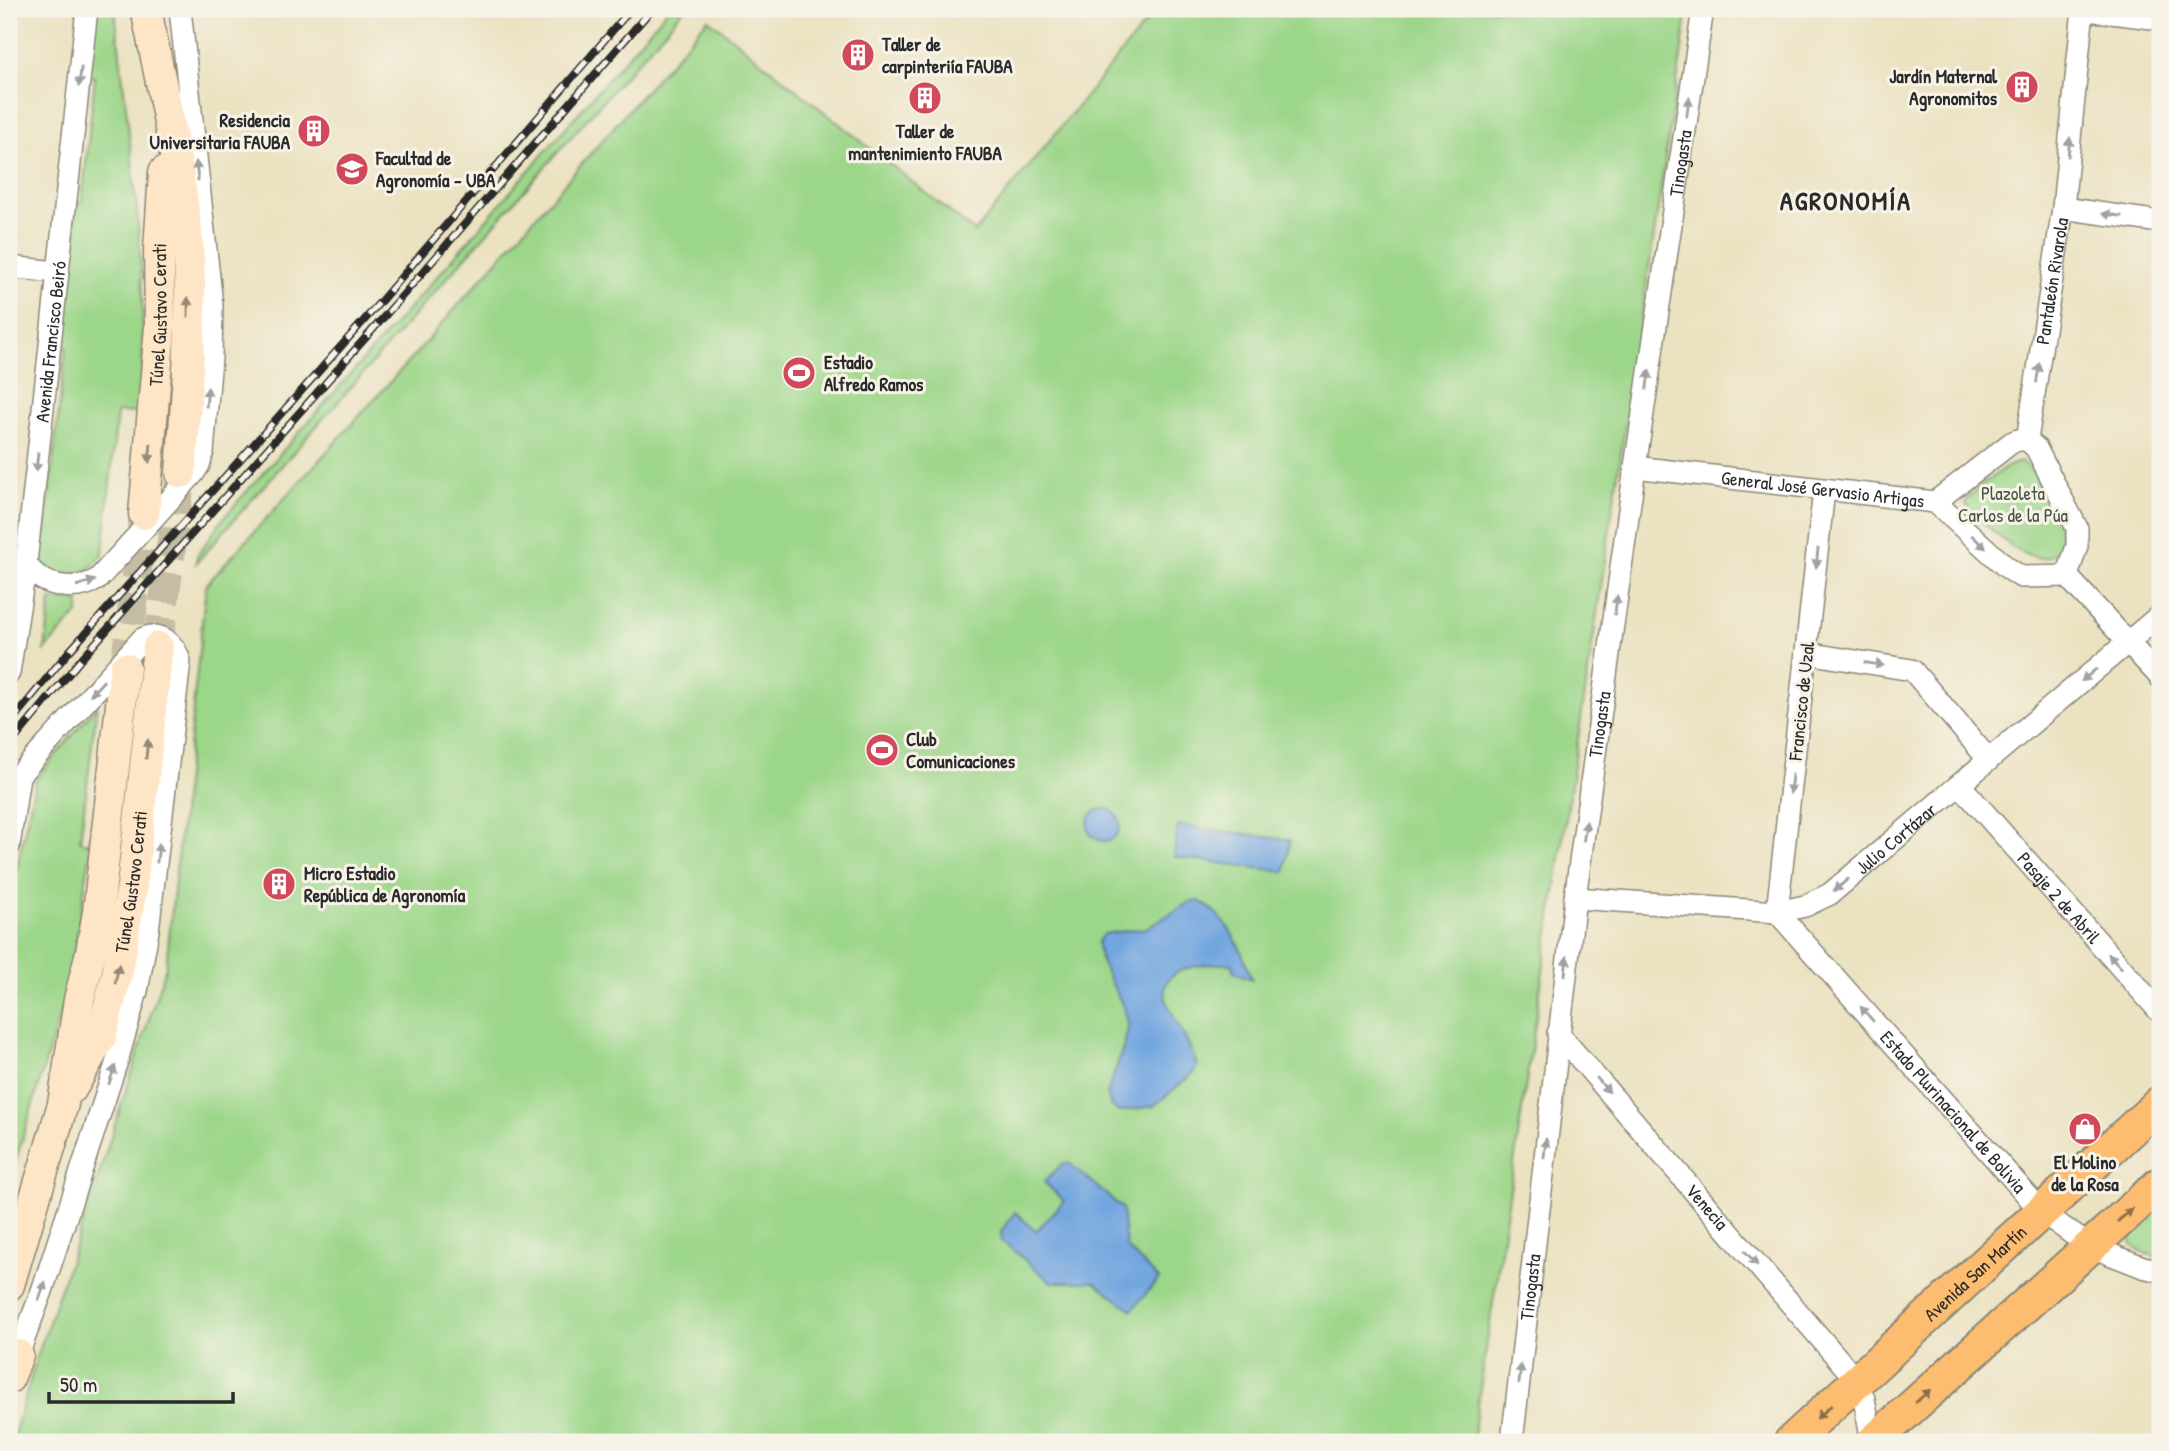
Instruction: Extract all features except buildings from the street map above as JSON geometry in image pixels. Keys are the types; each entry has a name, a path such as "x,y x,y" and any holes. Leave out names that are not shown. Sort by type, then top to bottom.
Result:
{"main road":[{"name":"Túnel Gustavo Cerati","path":"146,9 167,116 187,247 188,349 181,473"},
{"name":"Túnel Gustavo Cerati","path":"144,514 160,327 159,250 167,116"},
{"name":"Túnel Gustavo Cerati","path":"63,1104 101,1037 118,970 132,886 158,646"},
{"name":"Túnel Gustavo Cerati","path":"9,1285 63,1104 79,1000 98,912 125,668"},
{"name":"Avenida San Martín","path":"1791,1442 2160,1103"},
{"path":"1872,1442 2160,1184"}],"street":[{"name":"Avenida Francisco Beiró","path":"9,673 26,563 88,9"},
{"path":"26,563 49,583 77,586 93,582 200,465 211,358 212,305 180,9"},
{"name":"Tinogasta","path":"1512,1442 1574,898 1634,467 1703,9"},
{"path":"2081,9 2160,19"},
{"name":"Pantaleón Rivarola","path":"2027,440 2063,208 2081,9"},
{"path":"2063,208 2160,222"},
{"path":"9,267 57,272"},
{"path":"1935,502 2011,443 2027,440 2036,448 2077,528 2077,546 2067,576 2160,677"},
{"name":"General José Gervasio Artigas","path":"1634,467 1935,502 2006,567 2021,577 2067,576"},
{"name":"Francisco de Uzal","path":"1777,912 1824,490"},
{"name":"Julio Cortázar","path":"1574,898 1777,912 1805,906 1830,894 2160,615"},
{"path":"9,846 19,776 22,772 142,639 160,636 167,641 176,650 180,662 145,957 121,1047 42,1291 13,1367"},
{"path":"1806,653 1912,670 1989,760"},
{"name":"Pasaje 2 de Abril","path":"1960,785 2160,1012"},
{"name":"Estado Plurinacional de Bolivia","path":"1777,912 2042,1212 2089,1246 2160,1271"},
{"name":"Venecia","path":"1558,1033 1858,1382"},
{"path":"1858,1382 1872,1442"}],"green space":[{"path":"94,9 115,9 141,261 143,362 140,413 117,412 103,554 87,570 65,575 44,566 37,550 37,535 45,535 66,347 57,346 73,201 82,202 95,77 86,76"},
{"path":"668,9 684,9 196,563 197,556 225,516 450,262"},
{"name":"Club Comunicaciones","path":"1157,9 1688,9 1472,1442 12,1442 36,1360 166,966 206,585 420,349 708,19 975,232"},
{"name":"Plazoleta Carlos de la Púa","path":"2022,462 2040,484 2060,528 2058,548 2046,557 2035,557 2011,546 1969,510 1965,502 1991,478"},
{"path":"51,600 79,601 79,612 45,650"},
{"path":"97,705 80,841 92,844 72,965 61,1011 9,1183 9,903 36,779"},
{"path":"2160,1200 2160,1257 2144,1253 2134,1247 2131,1241 2136,1225"}],"water":[{"path":"1104,809 1116,813 1120,825 1116,837 1104,841 1092,837 1088,825 1092,813"},
{"path":"1178,825 1290,840 1285,872 1174,857"},
{"path":"1199,901 1218,916 1233,935 1252,979 1234,972 1233,964 1196,966 1174,975 1167,982 1165,993 1197,1066 1192,1074 1154,1106 1118,1112 1110,1104 1107,1093 1123,1048 1128,1024 1126,1013 1102,962 1098,941 1104,934 1146,928 1190,902"},
{"path":"1069,1163 1122,1208 1126,1247 1159,1279 1132,1310 1094,1282 1051,1282 1002,1241 1001,1231 1015,1212 1036,1231 1064,1201 1044,1182 1061,1165"}],"tunnel":[{"path":"158,647 181,473"},
{"path":"125,668 144,514"}],"railway":[{"path":"9,724 66,655 368,316 631,9"},
{"path":"9,746 82,658 652,9"}],"place":[{"name":"Taller de carpinteriía FAUBA","path":"858,55"},
{"name":"Jardín Maternal Agronomitos","path":"2022,87"},
{"name":"Taller de mantenimiento FAUBA","path":"925,98"},
{"name":"Residencia Universitaria FAUBA","path":"314,131"},
{"name":"Facultad de Agronomía - UBA","path":"352,169"},
{"name":"Estadio Alfredo Ramos","path":"799,373"},
{"name":"Club Comunicaciones","path":"882,750"},
{"name":"Micro Estadio República de Agronomía","path":"279,884"},
{"name":"El Molino de la Rosa","path":"2085,1129"}],"district":[{"name":"AGRONOMÍA","path":"1846,201"}]}
